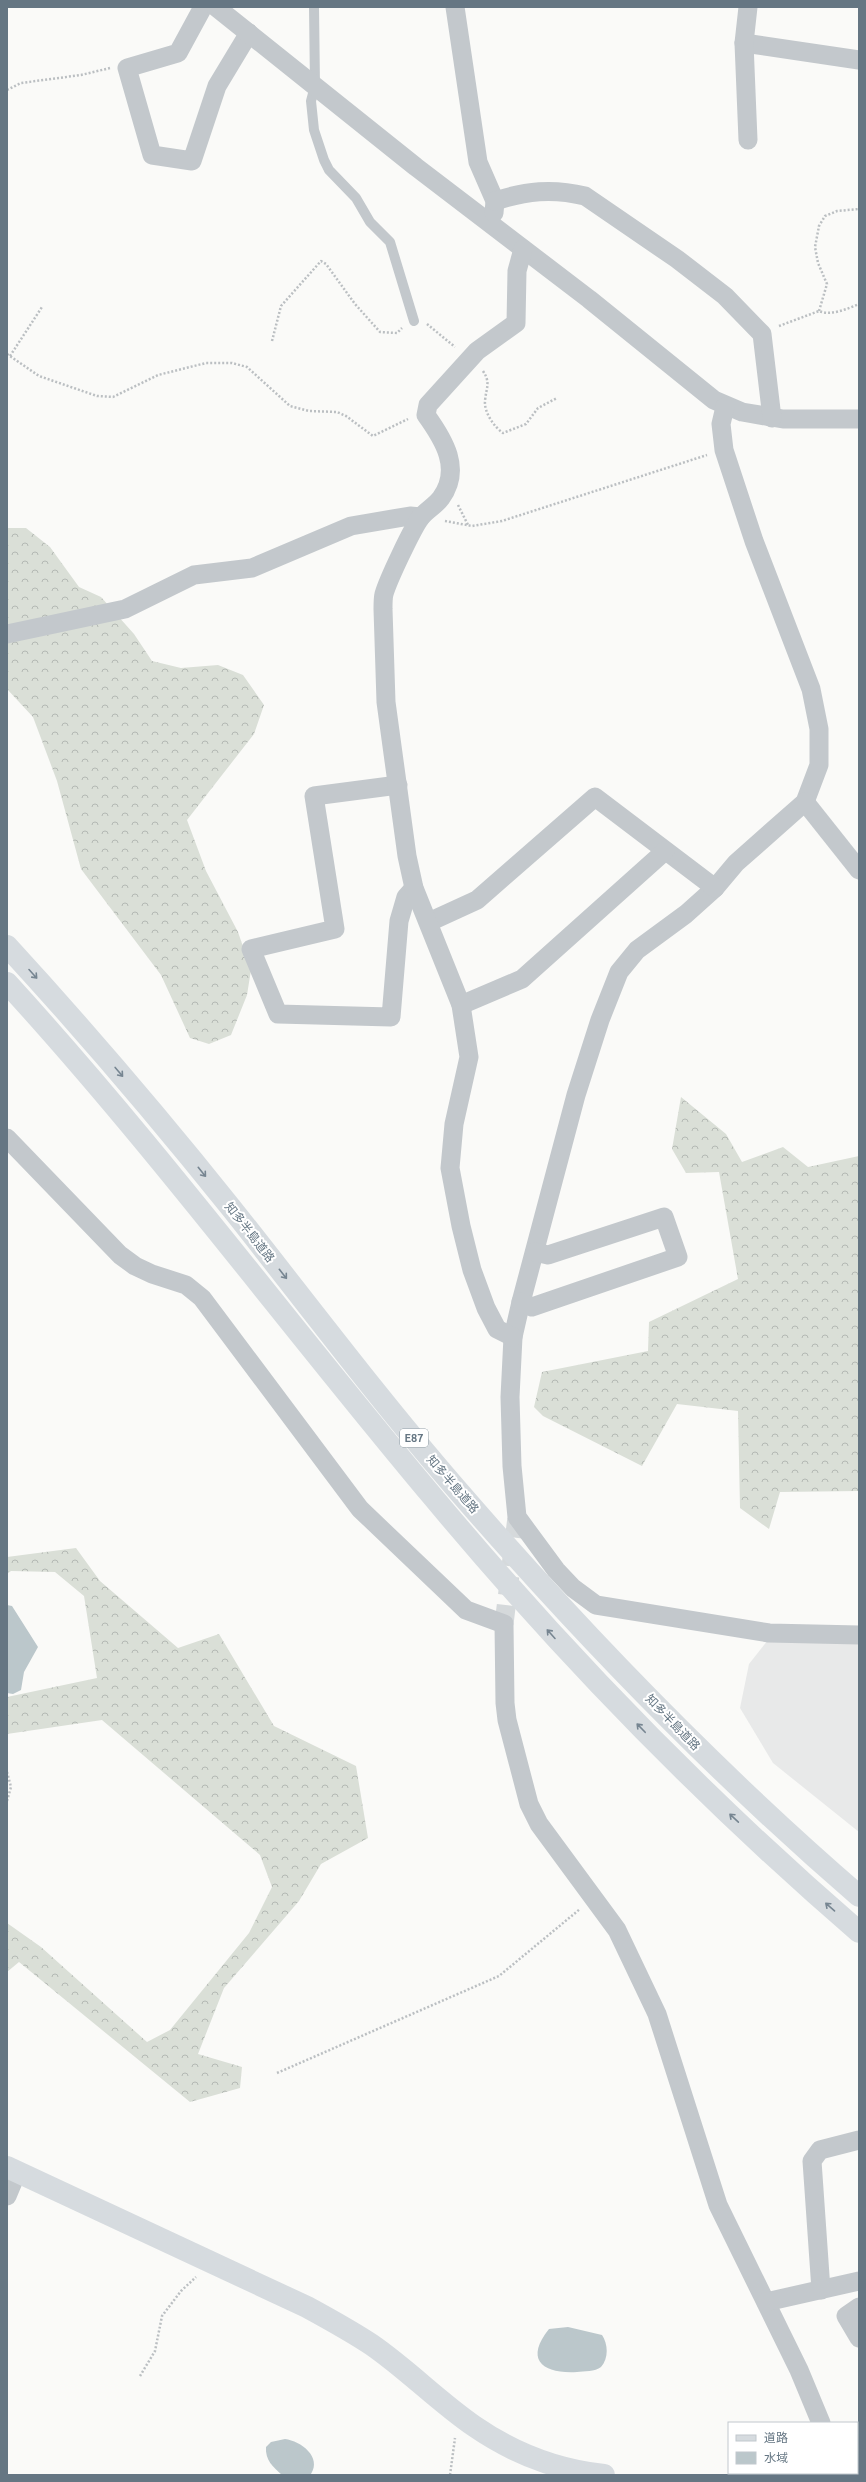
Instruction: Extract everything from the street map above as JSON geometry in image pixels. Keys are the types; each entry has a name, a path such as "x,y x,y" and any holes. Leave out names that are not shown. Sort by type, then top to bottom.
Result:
{"main road":[{"name":"知多半島道路","path":"7,946 76,1022 153,1112 452,1484 563,1608 697,1747 859,1896"},
{"name":"知多半島道路","path":"7,983 135,1128 433,1498 551,1634 680,1768 859,1932"},
{"path":"12,2170 206,2260 341,2326 373,2346 466,2420 507,2446 534,2459 568,2469 604,2475"},
{"path":"752,2475 800,2475"}],"street":[{"path":"202,7 178,53 127,68 152,155 192,161 217,86 249,33"},
{"path":"216,7 493,228 523,249 725,407 772,418 859,419"},
{"path":"455,7 478,162 495,201 493,228"},
{"path":"748,7 744,43 748,140"},
{"path":"744,43 859,60"},
{"path":"495,201 523,192 568,192 585,196 707,282 742,311 762,334 772,418"},
{"path":"514,1337 497,1329 486,1308 472,1270 461,1226 450,1168 454,1124 468,1057 461,1005 429,922 414,888 407,856 384,673 384,594 421,517 440,499 447,488 451,468 450,456 439,433 426,415 428,405 472,356 516,323 516,271 523,249"},
{"path":"725,407 721,424 724,450 754,541 803,664 816,707 819,734 819,765 805,802 736,863 715,888 686,914 637,950 619,972 600,1020 576,1095 521,1302 514,1337 510,1397 512,1466 517,1517 556,1570 573,1588 596,1605 769,1633 859,1635"},
{"path":"7,634 125,609 194,575 252,568 351,526 410,516 421,517"},
{"path":"398,785 314,796 335,929 251,949 278,1014 391,1017 399,921 406,896 414,888"},
{"path":"429,922 477,900 594,797 715,888"},
{"path":"805,802 859,870"},
{"path":"461,1005 522,979 665,851"},
{"path":"7,1138 120,1255 135,1266 152,1274 186,1285 202,1298 360,1509 466,1610 504,1624 505,1703 529,1804 538,1824 617,1930 657,2014 718,2205 766,2302 821,2422"},
{"path":"521,1302 532,1307 678,1257 664,1217 548,1255 535,1252"},
{"path":"821,2290 812,2161 820,2150 859,2140"},
{"path":"7,2196 12,2170"},
{"path":"766,2302 859,2281"},
{"path":"859,2307 846,2316 859,2338"}],"lane":[{"path":"314,7 315,86 311,101 314,123 324,160 329,170 356,198 370,222 390,242 414,321"}],"path":[{"path":"7,90 21,83 81,75 119,65 127,68"},
{"path":"819,311 827,284 818,263 815,247 819,226 825,216 837,211 859,209"},
{"path":"272,341 281,306 321,261 326,264 355,304 380,332 397,333 406,324 414,321 426,324 451,345 472,356 488,378 489,387 485,401 486,410 497,429 503,433 526,424 538,408 557,398"},
{"path":"762,334 791,320 819,311 825,314 837,312 859,304"},
{"path":"10,356 42,307"},
{"path":"7,354 38,376 97,396 113,397 158,375 206,363 232,363 246,367 290,406 309,411 336,412 346,416 373,436 408,419 426,415"},
{"path":"421,517 472,526 502,521 724,450"},
{"path":"7,1772 11,1787 7,1801"},
{"path":"277,2073 499,1976 594,1898"},
{"path":"140,2376 156,2351 162,2316 180,2291 202,2269 206,2260"},
{"path":"450,2475 456,2437 466,2420"}],"shaded area":[{"path":"768,1640 859,1643 859,1832 773,1763 740,1708 749,1664"}],"green space":[{"path":"7,528 26,528 50,547 79,587 101,597 134,634 152,661 181,668 218,665 243,675 264,705 254,734 187,820 206,871 238,932 251,970 247,995 231,1035 209,1044 190,1038 161,975 81,869 57,781 33,717 7,689"},
{"path":"681,1097 726,1134 742,1162 783,1147 808,1167 859,1156 859,1491 780,1492 769,1529 740,1508 738,1411 677,1404 642,1466 543,1416 534,1407 542,1372 648,1351 649,1322 738,1279 719,1172 686,1173 672,1149"},
{"path":"76,1548 100,1581 178,1648 219,1634 274,1726 356,1766 368,1838 321,1864 299,1901 224,1988 198,2054 242,2067 240,2088 190,2102 19,1962 7,1972 7,1923 41,1947 147,2042 170,2030 249,1933 272,1887 260,1855 102,1720 7,1734 7,1697 97,1678 84,1596 55,1572 11,1571 7,1574 7,1557"}],"water":[{"path":"7,1605 12,1606 38,1647 24,1672 21,1690 13,1694 7,1693"},
{"path":"568,2327 602,2335 606,2343 607,2351 604,2363 601,2367 596,2370 589,2371 565,2372 547,2367 541,2363 538,2357 538,2349 549,2329"},
{"path":"285,2439 291,2440 303,2446 312,2456 314,2468 311,2474 282,2475 270,2463 266,2452 266,2447 271,2442"}],"tunnel":[{"path":"504,1624 517,1517"}]}
